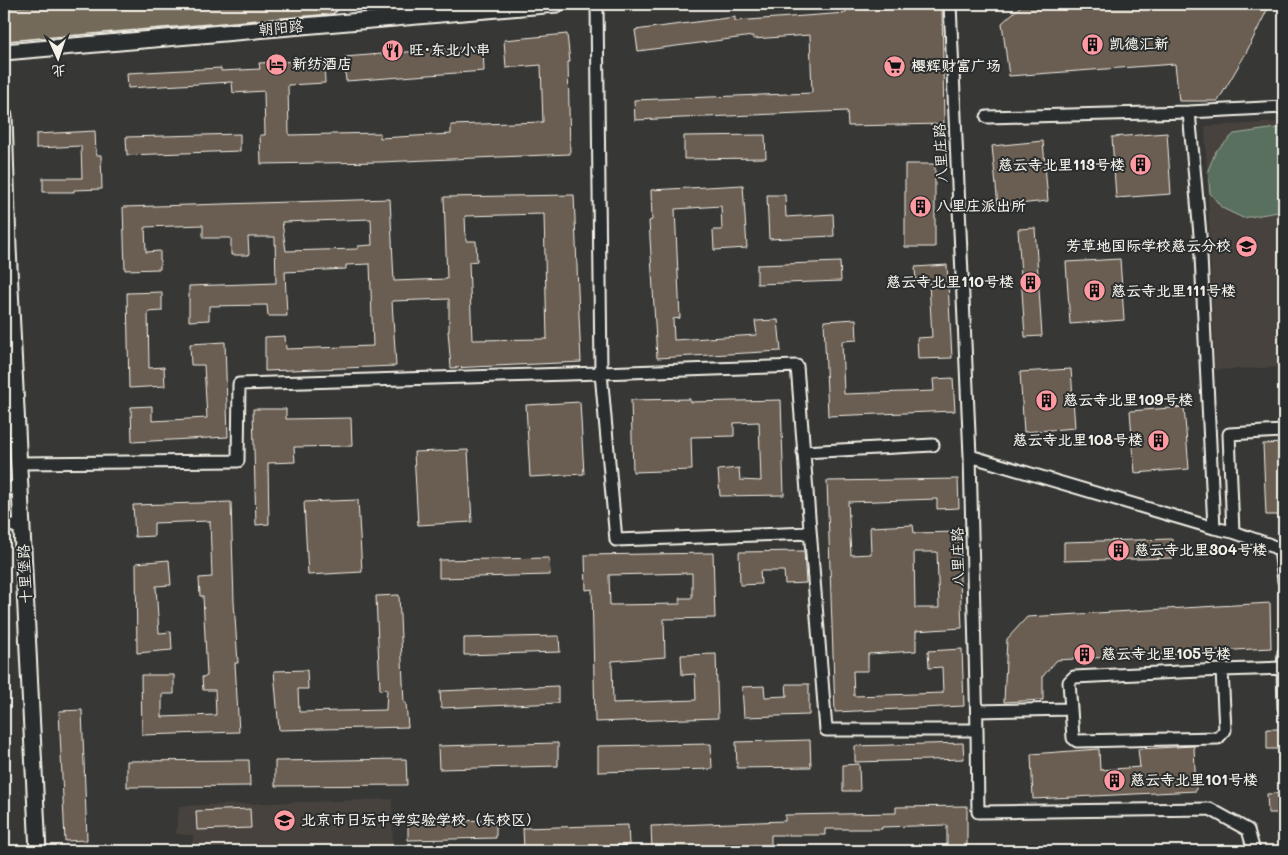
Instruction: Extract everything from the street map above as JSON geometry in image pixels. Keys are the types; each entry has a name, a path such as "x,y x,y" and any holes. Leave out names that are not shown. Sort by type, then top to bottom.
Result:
{"highway":[{"path":"4,18 173,4"},
{"name":"朝阳路","path":"4,31 329,4"}],"street":[{"name":"朝阳路","path":"4,52 557,4"},
{"path":"597,4 601,373 616,540 810,533"},
{"name":"八里庄路","path":"950,4 970,456 978,730 978,812 1210,809 1248,830 1254,851"},
{"path":"987,117 1189,112 1284,107"},
{"path":"1189,112 1200,235 1214,528"},
{"name":"十里堡路","path":"4,116 8,248 38,851"},
{"path":"20,463 238,460 239,384 796,366 826,730 978,730"},
{"path":"1233,532 1229,434 1284,431"},
{"path":"804,452 933,445"},
{"path":"970,456 1233,532 1268,544 1280,550 1284,581"},
{"path":"4,492 21,483"},
{"path":"4,523 23,529"},
{"path":"1284,654 1284,708"},
{"path":"1222,670 1225,730 1218,738 1077,741 1073,738 1069,682 1074,677 1222,670 1283,668"},
{"path":"977,711 1071,709"}],"shaded area":[{"name":"芳草地国际学校慈云分校","path":"1284,122 1284,367 1215,370 1205,126"},
{"name":"北京市日坛中学实验学校（东校区）","path":"392,799 393,851 191,851 193,835 176,834 179,806"}],"green space":[{"path":"1284,127 1284,211 1243,218 1222,208 1210,193 1208,170 1216,151 1234,134"}],"building":[{"name":"凯德汇新","path":"1023,4 1270,4 1246,53 1218,101 1179,101 1175,64 1009,76 1002,23"},
{"path":"942,6 944,124 848,126 847,111 635,120 634,100 812,93 810,35 753,39 753,36 638,51 635,30 735,17 735,21 846,13 846,8"},
{"path":"567,34 570,62 568,62 570,154 381,162 261,164 260,135 265,135 264,91 233,93 232,82 128,88 127,73 221,68 221,71 260,69 259,63 324,60 325,83 288,85 289,135 380,133 380,138 451,134 451,125 543,122 541,65 506,68 504,40"},
{"path":"483,46 484,71 346,81 344,57"},
{"path":"95,131 96,155 101,155 102,189 74,190 74,192 43,192 43,178 82,178 81,146 36,148 36,134"},
{"name":"慈云寺北里113号楼","path":"1167,133 1171,194 1116,198 1112,137"},
{"path":"240,134 240,151 127,155 126,137"},
{"path":"765,135 766,158 684,159 684,136"},
{"path":"1043,141 1048,201 998,206 992,146"},
{"name":"八里庄派出所","path":"905,164 935,164 935,247 905,247"},
{"path":"743,185 747,248 714,250 713,230 722,230 721,206 675,209 680,318 673,319 674,340 757,335 755,321 778,320 781,351 657,358 649,221 652,220 651,190"},
{"path":"574,195 581,362 451,368 448,331 449,299 392,301 396,366 265,371 265,337 285,336 286,349 373,346 370,264 346,265 346,269 285,272 287,316 268,316 267,305 209,306 209,320 189,321 189,286 276,283 275,237 248,237 249,255 231,255 231,238 203,238 203,225 145,227 146,252 160,251 160,269 125,270 123,207 390,199 394,281 447,279 444,197","holes":["544,214 547,339 472,340 469,262 477,261 476,241 466,241 465,216","371,219 372,245 358,246 358,249 286,251 282,222"]},
{"path":"767,195 785,195 786,217 833,214 834,236 769,239"},
{"name":"慈云寺北里110号楼","path":"1035,228 1042,336 1025,337 1018,229"},
{"name":"慈云寺北里111号楼","path":"1120,259 1124,320 1070,324 1066,262"},
{"path":"840,262 841,281 757,284 757,265"},
{"path":"947,265 952,358 918,359 917,338 932,337 929,282 916,283 915,267"},
{"path":"162,292 162,311 148,312 149,368 164,367 165,386 129,388 127,293"},
{"path":"856,319 857,340 842,341 844,394 934,391 933,379 953,378 955,411 828,416 824,321"},
{"path":"225,342 228,437 132,442 131,407 152,406 152,421 207,418 204,365 191,365 190,344"},
{"name":"慈云寺北里109号楼","path":"1071,369 1075,428 1024,432 1020,372"},
{"path":"690,399 690,402 781,400 784,495 720,496 718,470 739,468 740,480 761,481 759,422 734,423 734,436 691,437 692,470 633,472 631,400"},
{"path":"580,402 584,474 530,477 526,405"},
{"name":"慈云寺北里108号楼","path":"1184,407 1189,469 1135,473 1130,411"},
{"path":"253,409 286,409 286,419 351,418 352,446 294,447 295,462 268,463 269,524 256,525"},
{"path":"1284,443 1284,515 1266,515 1263,444"},
{"path":"468,450 472,522 418,525 414,452"},
{"path":"958,479 959,508 937,509 937,499 848,502 851,555 871,554 870,527 913,525 914,533 958,532 962,628 916,631 916,651 868,654 868,671 853,671 854,696 943,693 942,667 929,668 928,651 962,649 964,706 835,712 827,481","holes":["914,552 937,552 939,608 915,608"]},
{"path":"358,500 362,572 308,575 304,502"},
{"path":"231,502 238,663 235,663 239,732 142,735 141,675 174,675 174,694 162,694 162,717 216,715 215,690 203,690 202,677 207,676 203,596 200,596 199,578 212,577 210,521 154,523 154,536 135,537 133,505"},
{"name":"慈云寺北里304号楼","path":"1172,539 1173,558 1064,561 1064,542"},
{"path":"804,551 806,583 785,584 784,571 760,571 761,584 740,585 739,552"},
{"path":"713,553 715,618 664,619 665,657 612,661 613,703 696,700 695,674 682,675 681,655 716,654 718,718 595,722 592,589 586,590 585,555","holes":["692,573 692,598 680,598 680,604 610,605 609,575"]},
{"path":"549,558 550,575 439,578 439,560"},
{"path":"169,560 171,585 156,586 159,633 171,632 172,650 137,653 136,563"},
{"path":"399,595 404,703 406,703 408,727 279,730 274,671 307,670 308,689 298,689 299,712 386,710 387,689 380,690 376,596"},
{"name":"慈云寺北里105号楼","path":"1270,603 1271,648 1057,660 1043,676 1043,700 1004,702 1007,639 1027,617"},
{"path":"559,636 560,652 464,655 464,638"},
{"path":"786,684 809,684 809,715 744,717 742,687 764,686 765,697 787,696"},
{"path":"558,686 558,703 441,708 440,691"},
{"path":"82,710 87,840 65,841 59,711"},
{"path":"1267,729 1284,729 1284,749 1267,749"},
{"path":"810,740 811,767 737,768 736,742"},
{"path":"558,743 558,766 439,769 438,746"},
{"path":"963,743 964,759 855,762 855,746"},
{"path":"711,744 712,769 598,772 598,746"},
{"name":"慈云寺北里101号楼","path":"1194,746 1196,791 1033,799 1031,754 1099,749 1100,770 1140,767 1138,749"},
{"path":"406,759 407,785 275,786 275,761"},
{"path":"249,760 250,786 127,787 127,761"},
{"path":"859,764 860,791 843,791 843,765"},
{"path":"1284,793 1284,813 1268,813 1267,794"},
{"path":"967,806 967,851 947,851 947,825 882,827 882,829 825,829 825,835 771,835 771,845 652,849 651,826 785,821 785,815 896,813 896,807"},
{"path":"250,809 251,828 197,830 196,811"},
{"path":"496,820 496,838 408,840 408,822"},
{"path":"628,825 629,845 524,849 523,828"}],"place":[{"name":"凯德汇新","path":"1093,44"},
{"name":"旺·东北小串","path":"393,50"},
{"name":"新纺酒店","path":"276,64"},
{"name":"樱辉财富广场","path":"895,66"},
{"name":"慈云寺北里113号楼","path":"1141,165"},
{"name":"八里庄派出所","path":"920,206"},
{"name":"芳草地国际学校慈云分校","path":"1247,246"},
{"name":"慈云寺北里110号楼","path":"1030,282"},
{"name":"慈云寺北里111号楼","path":"1095,291"},
{"name":"慈云寺北里109号楼","path":"1047,400"},
{"name":"慈云寺北里108号楼","path":"1159,440"},
{"name":"慈云寺北里304号楼","path":"1118,550"},
{"name":"慈云寺北里105号楼","path":"1085,654"},
{"name":"慈云寺北里101号楼","path":"1114,780"},
{"name":"北京市日坛中学实验学校（东校区）","path":"285,820"}]}
